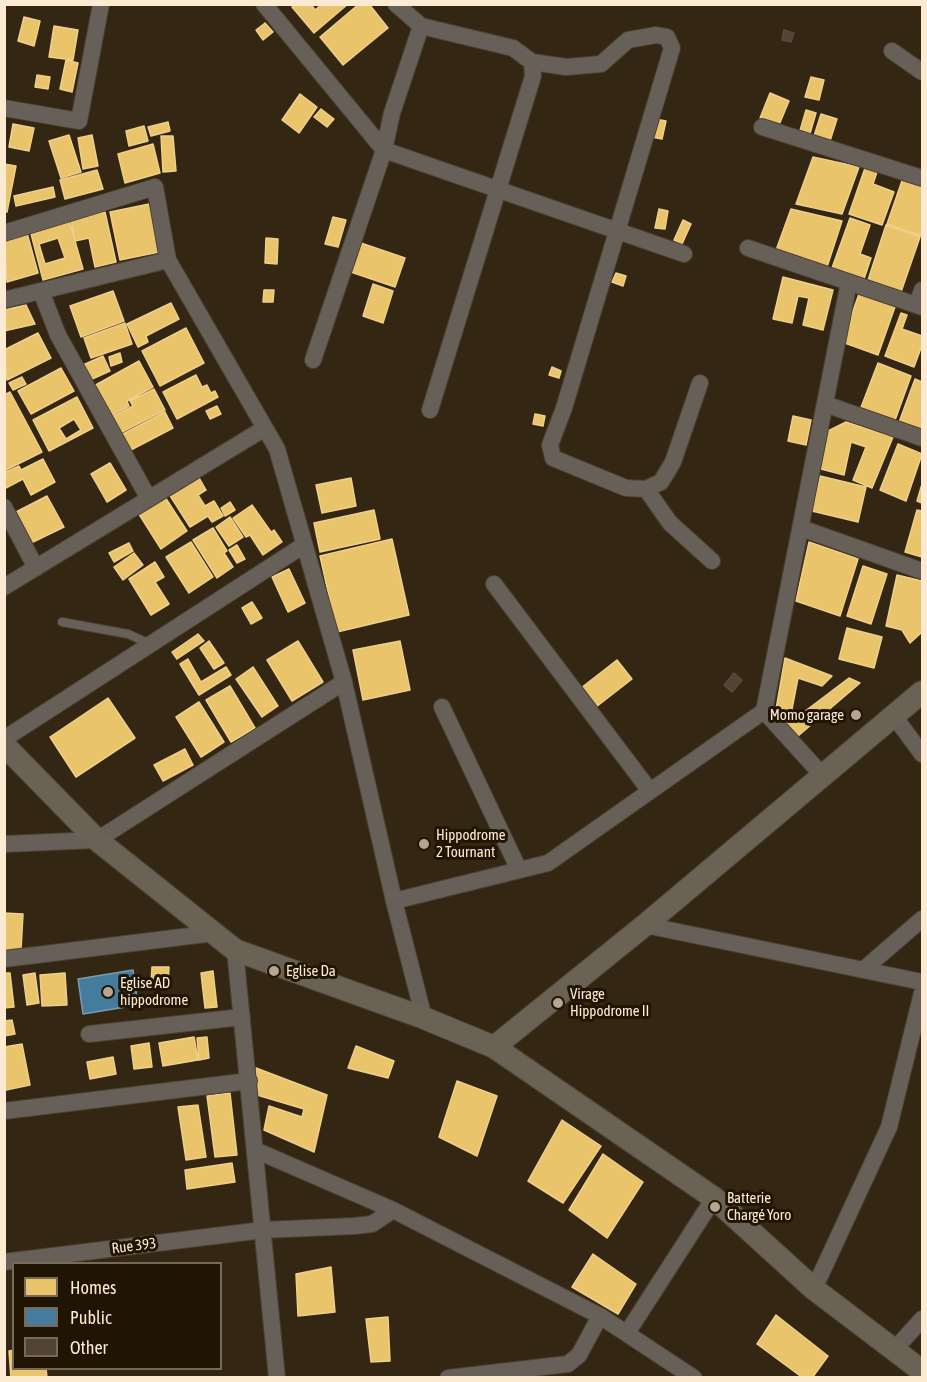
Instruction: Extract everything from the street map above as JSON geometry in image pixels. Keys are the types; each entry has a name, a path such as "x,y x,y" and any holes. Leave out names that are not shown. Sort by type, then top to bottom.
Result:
{"street":[{"path":"4,108 78,121 101,4"},
{"path":"264,4 384,150 684,254"},
{"path":"396,4 421,26 513,48 532,62 566,67 601,64 627,40 656,35 667,37 672,48 564,408 550,445 553,458 626,488 646,489 661,482 672,462 700,383"},
{"path":"313,360 384,150 392,113 421,26"},
{"path":"892,51 922,72"},
{"path":"430,410 533,76 532,62"},
{"path":"762,127 922,178"},
{"path":"4,233 154,187 168,260 277,449 344,682 394,901 424,1018"},
{"path":"748,248 849,282 921,300"},
{"path":"4,300 168,260"},
{"path":"394,901 548,863 764,711 849,282"},
{"path":"40,291 58,335 149,499"},
{"path":"825,404 922,438"},
{"path":"4,587 265,428"},
{"path":"646,489 670,523 712,561"},
{"path":"4,507 36,568"},
{"path":"801,528 922,571"},
{"path":"4,739 304,544"},
{"path":"494,584 650,791"},
{"path":"4,844 97,840 344,682"},
{"path":"494,1047 645,925 922,692"},
{"path":"442,706 519,870"},
{"path":"764,711 823,776"},
{"path":"894,716 922,754"},
{"path":"4,745 97,840 235,950 424,1018 494,1047 714,1198 814,1289 922,1371"},
{"path":"863,970 922,920"},
{"path":"645,925 922,982"},
{"path":"4,959 214,933"},
{"path":"235,950 278,1377"},
{"path":"814,1289 889,1127 922,993"},
{"path":"89,1034 242,1017"},
{"path":"4,1110 249,1081"},
{"path":"255,1150 393,1210 600,1316 694,1377"},
{"path":"627,1333 714,1198"},
{"name":"Rue 393","path":"4,1262 263,1230 372,1224 393,1210"},
{"path":"448,1377 568,1365 574,1361 600,1316"},
{"path":"894,1350 922,1319"}],"lane":[{"path":"62,622 128,634 150,644"}],"building: Homes":[{"path":"295,4 311,4 315,10 322,4 348,4 314,33 292,7"},
{"path":"359,4 369,4 388,28 343,65 320,37"},
{"path":"24,17 40,21 34,46 18,41"},
{"path":"265,23 273,32 263,40 256,30"},
{"path":"54,26 78,30 73,60 49,57"},
{"path":"66,60 78,63 72,92 60,89"},
{"path":"37,75 50,77 48,89 35,87"},
{"path":"811,77 824,80 819,100 805,97"},
{"path":"770,93 789,101 779,125 760,118"},
{"path":"300,94 317,107 299,133 282,120"},
{"path":"321,109 334,119 327,127 314,117"},
{"path":"806,110 816,113 809,137 799,134"},
{"path":"821,114 837,119 829,144 813,139"},
{"path":"655,119 666,121 662,139 652,137"},
{"path":"168,122 170,131 151,136 148,127"},
{"path":"13,124 34,128 29,151 9,147"},
{"path":"144,126 148,141 129,146 126,131"},
{"path":"69,135 81,172 61,178 49,141"},
{"path":"92,135 98,166 83,169 78,138"},
{"path":"161,136 173,136 176,171 163,172"},
{"path":"153,144 160,173 125,183 118,154"},
{"path":"813,157 859,167 842,214 796,204"},
{"path":"4,164 16,166 7,212 4,212"},
{"path":"865,168 877,172 873,184 894,192 882,225 849,214"},
{"path":"97,170 103,189 65,199 60,180"},
{"path":"904,175 922,182 922,236 887,224"},
{"path":"53,187 55,197 16,206 14,196"},
{"path":"154,203 164,251 120,260 110,212"},
{"path":"659,209 668,211 665,229 655,228"},
{"path":"791,209 842,221 827,267 775,253"},
{"path":"105,212 116,262 95,267 89,238 75,241 71,219"},
{"path":"333,217 346,220 338,247 325,244"},
{"path":"850,218 870,225 860,254 871,258 864,279 832,268"},
{"path":"69,220 83,269 43,280 30,230","holes":["58,238 65,258 45,264 39,244"]},
{"path":"683,220 691,224 682,244 674,240"},
{"path":"886,225 920,237 901,292 868,280"},
{"path":"27,233 38,273 7,282 4,239"},
{"path":"266,238 278,239 277,264 265,263"},
{"path":"355,241 405,258 395,287 345,270"},
{"path":"616,273 626,276 623,286 612,282"},
{"path":"783,277 833,290 823,330 803,325 809,298 798,296 792,323 773,319"},
{"path":"373,284 393,291 383,323 363,316"},
{"path":"264,290 274,290 273,302 263,302"},
{"path":"113,291 124,321 81,337 70,306"},
{"path":"860,291 896,304 878,355 842,342"},
{"path":"171,303 179,319 146,336 148,342 138,347 127,324"},
{"path":"26,305 35,324 4,331 4,310"},
{"path":"901,313 907,315 902,329 922,336 922,345 914,367 885,356"},
{"path":"125,323 132,344 91,358 84,338"},
{"path":"186,328 204,363 160,386 142,351"},
{"path":"38,333 51,358 7,380 4,350"},
{"path":"120,353 122,362 111,366 109,357"},
{"path":"103,356 110,371 90,380 83,365"},
{"path":"139,361 153,387 127,401 129,406 108,417 92,387"},
{"path":"878,363 911,376 894,423 860,410"},
{"path":"552,367 561,371 559,378 549,375"},
{"path":"61,368 74,391 31,414 18,391"},
{"path":"196,375 202,387 207,385 211,393 215,391 218,397 177,419 163,392"},
{"path":"22,377 26,384 13,390 9,383"},
{"path":"915,379 922,382 922,435 898,425"},
{"path":"154,389 165,410 118,434 110,418 133,406 130,401"},
{"path":"10,392 42,452 4,471 4,395"},
{"path":"77,397 93,428 49,451 33,420","holes":["74,419 81,430 66,439 59,428"]},
{"path":"217,406 221,414 210,419 206,411"},
{"path":"165,412 173,428 127,452 119,436"},
{"path":"535,414 545,416 543,426 533,424"},
{"path":"793,416 811,420 806,445 788,441"},
{"path":"846,422 893,437 872,488 853,480 866,447 851,442 844,475 821,469 826,432"},
{"path":"898,444 922,454 906,501 880,490"},
{"path":"43,459 55,482 31,495 23,479 4,489 4,473 19,466 21,470"},
{"path":"110,463 126,490 107,502 91,474"},
{"path":"198,476 206,490 198,495 205,506 214,501 223,516 212,522 208,516 190,527 169,494"},
{"path":"820,476 866,487 858,522 812,511"},
{"path":"351,478 356,506 322,513 316,485"},
{"path":"922,484 922,503 917,501"},
{"path":"163,494 187,531 161,549 137,511"},
{"path":"47,496 64,527 31,543 16,512"},
{"path":"230,502 235,510 225,516 221,508"},
{"path":"252,505 271,532 274,530 282,542 263,555 250,535 246,537 233,518"},
{"path":"374,510 380,539 320,552 314,523"},
{"path":"917,510 922,511 922,557 905,552"},
{"path":"230,517 243,537 229,546 216,527"},
{"path":"213,528 227,551 224,553 233,567 217,578 193,540"},
{"path":"392,539 409,615 337,632 320,556"},
{"path":"191,542 213,577 189,593 166,557"},
{"path":"809,542 858,559 840,616 796,601"},
{"path":"129,543 133,551 114,562 109,553"},
{"path":"237,545 245,559 237,563 229,550"},
{"path":"134,553 143,565 123,580 114,567"},
{"path":"155,562 164,577 155,582 169,604 151,615 129,579"},
{"path":"863,566 887,574 871,624 847,616"},
{"path":"289,569 305,603 288,612 272,577"},
{"path":"897,575 922,581 922,632 910,643 902,630 886,626"},
{"path":"252,602 262,618 251,624 242,608"},
{"path":"847,628 882,637 874,668 839,659"},
{"path":"198,634 204,641 177,659 172,652"},
{"path":"209,641 224,663 214,669 200,648"},
{"path":"298,641 323,682 292,701 267,660"},
{"path":"400,641 410,690 363,700 353,650"},
{"path":"785,658 832,676 822,686 798,678 792,709 800,715 849,678 860,683 798,736 775,715"},
{"path":"188,659 201,682 226,667 231,675 199,695 180,664"},
{"path":"617,660 632,679 596,707 581,688"},
{"path":"253,667 278,706 262,717 236,679"},
{"path":"230,686 255,728 231,742 206,700"},
{"path":"108,698 135,738 76,777 50,737"},
{"path":"199,702 224,742 201,757 176,717"},
{"path":"185,749 193,765 163,781 154,765"},
{"path":"4,913 23,914 21,950 4,950"},
{"path":"152,967 169,967 168,984 151,983"},
{"path":"213,971 217,1007 205,1008 201,973"},
{"path":"4,973 10,973 14,1007 4,1008"},
{"path":"35,973 39,1003 27,1005 23,975"},
{"path":"65,973 67,1005 42,1006 40,975"},
{"path":"12,1020 15,1034 4,1036 4,1021"},
{"path":"194,1037 198,1060 163,1066 159,1043"},
{"path":"207,1037 209,1058 199,1060 197,1038"},
{"path":"149,1043 152,1067 134,1069 131,1046"},
{"path":"22,1044 30,1085 6,1090 4,1047"},
{"path":"356,1046 394,1061 388,1078 348,1068"},
{"path":"113,1057 116,1074 90,1079 87,1062"},
{"path":"256,1068 327,1095 314,1152 264,1130 269,1106 302,1117 304,1109 257,1095"},
{"path":"457,1081 497,1096 477,1156 439,1137"},
{"path":"230,1093 237,1155 215,1157 207,1096"},
{"path":"198,1105 206,1157 186,1160 178,1107"},
{"path":"562,1120 601,1146 563,1203 528,1181"},
{"path":"603,1154 643,1182 607,1238 569,1210"},
{"path":"232,1163 235,1182 187,1189 185,1170"},
{"path":"593,1254 636,1284 618,1314 572,1287"},
{"path":"331,1267 335,1312 298,1316 296,1274"},
{"path":"776,1315 828,1356 812,1378 803,1378 757,1344"},
{"path":"388,1317 390,1361 371,1362 366,1319"},
{"path":"12,1350 12,1370 46,1370 47,1378 11,1378 9,1351"}],"building: Public":[{"name":"Eglise AD hippodrome","path":"133,970 138,1005 83,1014 78,979"}],"building: Other":[{"path":"784,30 794,33 791,42 782,40"},
{"path":"734,673 742,680 732,692 724,685"}],"place":[{"name":"Momo garage","path":"856,715"},
{"name":"Hippodrome 2 Tournant","path":"424,844"},
{"name":"Eglise Da","path":"274,971"},
{"name":"Eglise AD hippodrome","path":"108,992"},
{"name":"Virage Hippodrome II","path":"558,1003"},
{"name":"Batterie Chargé Yoro","path":"715,1207"}]}
